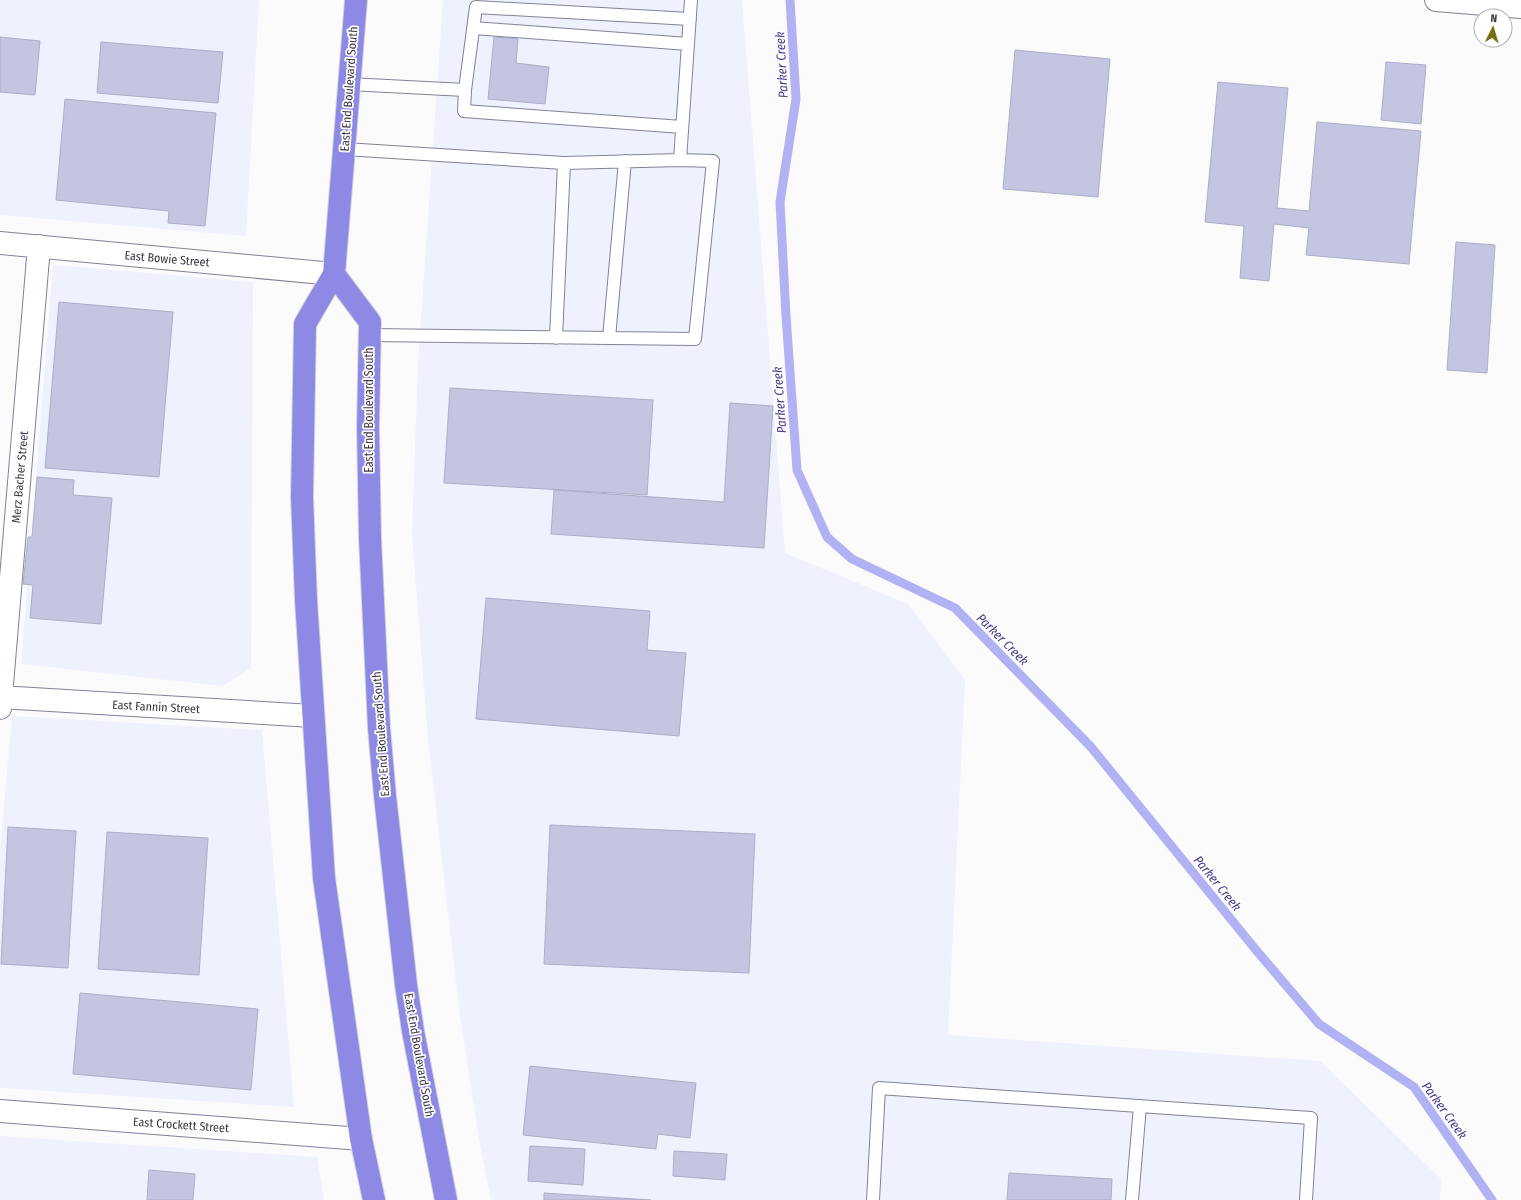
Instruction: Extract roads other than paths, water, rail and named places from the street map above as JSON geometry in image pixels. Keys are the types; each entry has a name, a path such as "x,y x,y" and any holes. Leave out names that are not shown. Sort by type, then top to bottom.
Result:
{"highway":[{"name":"East End Boulevard South","path":"356,0 334,274 305,324 302,498 306,600 324,878 362,1139 374,1200"},
{"name":"East End Boulevard South","path":"334,274 370,322 368,428 370,538 379,728 393,874 406,985 413,1031 446,1200"}],"street":[{"path":"1436,0 1521,7"},
{"name":"East Bowie Street","path":"0,243 334,274"},
{"name":"Merz Bacher Street","path":"0,701 39,246"},
{"name":"East Fannin Street","path":"0,701 313,716"},
{"name":"East Crockett Street","path":"0,1111 362,1139"}],"lane":[{"path":"680,160 691,0"},
{"path":"682,127 464,111 464,90 476,7 690,19"},
{"path":"473,28 688,44"},
{"path":"350,84 464,90"},
{"path":"345,149 564,163 680,160 713,161 695,340 370,335"},
{"path":"609,338 625,161"},
{"path":"556,338 564,163"},
{"path":"873,1200 879,1088 1311,1118 1306,1200"},
{"path":"1132,1200 1140,1106"}],"waterway":[{"name":"Parker Creek","path":"790,0 796,99 780,202 786,316 797,470 827,537 852,559 955,608 1091,747 1256,950 1319,1024 1414,1087 1492,1200"}]}
